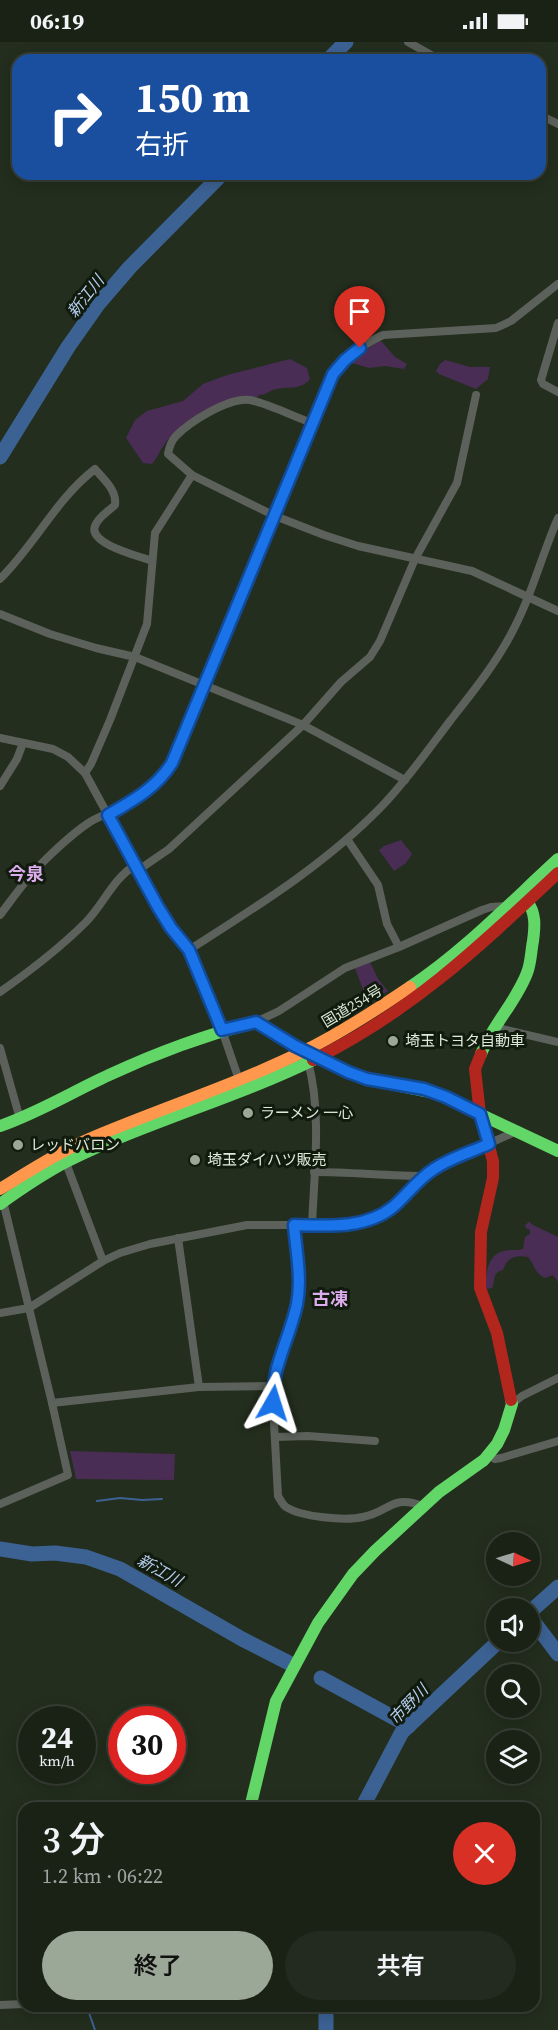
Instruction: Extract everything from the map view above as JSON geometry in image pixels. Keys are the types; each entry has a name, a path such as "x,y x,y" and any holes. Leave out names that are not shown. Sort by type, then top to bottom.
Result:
{"main road":[{"name":"国道254号","path":"1,1199 54,1156 95,1136 239,1080 311,1056 407,990 464,945 558,859"},
{"name":"国道254号","path":"1,1199 66,1163 136,1131 254,1086 393,1013 436,983 470,955 558,873"},
{"path":"251,1802 276,1701 306,1642 353,1574 423,1506 488,1455 502,1437 512,1404 496,1334 480,1288 481,1232 493,1178 494,1161 480,1114 476,1069 494,1027 514,1000 528,971 534,933 534,911 527,901"},
{"path":"0,1126 20,1119 141,1059 180,1043 256,1022 311,1056 367,1079 424,1089 446,1097 558,1151"}],"street":[{"path":"408,42 429,54"},
{"path":"0,915 40,865 74,835 102,815 108,815 144,794 162,778 172,763 333,374 345,360 369,341 383,335 496,328 511,321 558,284"},
{"path":"558,322 541,380 543,384 558,392"},
{"path":"0,992 87,922 117,882 169,849 303,725 341,682 370,657 380,641 415,559 457,483 476,394"},
{"path":"312,423 250,400 237,401 223,405 190,425 174,438 168,454 192,475 275,516 358,546 472,571 558,611"},
{"path":"0,579 14,566 79,481 95,469 112,490 116,502 116,505 95,525 96,537 103,542 152,561"},
{"path":"85,772 135,657 149,614 155,533 192,475"},
{"path":"189,950 294,880 347,839 382,806 405,780 487,672 510,636 528,598 558,518"},
{"path":"0,614 50,634 135,657 303,725 405,780"},
{"path":"0,738 53,749 68,757 85,772 136,869 171,928 189,950 222,1030 239,1080"},
{"path":"0,786 17,759 23,743"},
{"path":"347,839 378,885 387,924 399,947"},
{"path":"256,1022 279,1011 345,968 482,910 506,906"},
{"path":"494,1027 558,1042"},
{"path":"0,1048 20,1119"},
{"path":"311,1056 315,1128 312,1226"},
{"path":"0,1312 29,1308 103,1261 136,1248 247,1225 312,1226 354,1223 378,1216 392,1207 439,1166 517,1131"},
{"path":"66,1163 103,1261"},
{"path":"314,1172 425,1176"},
{"path":"0,1504 68,1475 1,1199"},
{"path":"294,1225 300,1280 297,1305 272,1386 278,1496 284,1506 314,1515 355,1519 366,1517 393,1503 403,1501 423,1506"},
{"path":"178,1238 199,1388"},
{"path":"512,1404 522,1396 558,1378"},
{"path":"52,1403 199,1388 272,1386"},
{"path":"275,1437 308,1436 375,1441"},
{"path":"488,1455 501,1458 558,1441"},
{"path":"0,2005 18,2004"}],"shaded area":[{"path":"379,341 395,357 407,364 404,369 385,366 369,368 352,363"},
{"path":"290,359 307,368 310,379 306,383 297,387 273,390 259,395 256,399 196,419 176,432 152,464 143,463 126,438 135,420 147,411 183,401 203,384 227,375"},
{"path":"445,360 470,367 490,367 488,379 476,389 439,374 436,371"},
{"path":"401,840 412,854 406,863 394,871 379,850"},
{"path":"370,962 378,979 388,991 368,1003 355,968"},
{"path":"530,1221 531,1224 558,1237 558,1282 553,1275 545,1278 541,1276 528,1257 520,1256 512,1258 503,1270 497,1273 492,1288 485,1288 487,1271 494,1256 506,1250 523,1249 525,1237 530,1234 530,1230 525,1225"},
{"path":"70,1451 175,1454 174,1480 76,1479"}],"waterway":[{"name":"新江川","path":"334,54 346,42"},
{"name":"新江川","path":"0,457 68,347 99,303 130,267 216,180"},
{"path":"97,1501 120,1498 162,1499"},
{"name":"新江川","path":"0,1549 32,1554 55,1553 86,1557 120,1569 242,1639 289,1663"},
{"name":"市野川","path":"540,1603 558,1587"},
{"path":"540,1630 558,1654"},
{"name":"市野川","path":"365,1802 402,1732 487,1652"},
{"name":"新江川","path":"321,1678 409,1726"},
{"path":"89,2012 95,2030"},
{"name":"市野川","path":"326,2012 326,2030"}],"traffic: fast":[{"path":"410,987 468,942 558,859"},
{"path":"481,1054 517,994 528,969 534,925 532,910 527,901"},
{"path":"0,1126 145,1059 181,1045 256,1022 295,1046 348,1072 367,1079 435,1093 558,1151"},
{"path":"0,1204 66,1162 96,1148 252,1087 313,1060"},
{"path":"251,1802 276,1701 318,1623 353,1574 375,1551 439,1492 484,1460 497,1444 504,1430 512,1404 511,1400"}],"traffic: slow":[{"path":"0,1189 83,1142 253,1074 304,1051 345,1029 410,987"}],"traffic: jam":[{"path":"313,1060 382,1021 413,999 472,952 558,873"},
{"path":"481,1054 475,1069 480,1114 493,1161 493,1178 481,1232 480,1288 497,1333 511,1400"}],"place":[{"name":"埼玉トヨタ自動車","path":"393,1041"},
{"name":"ラーメン 一心","path":"248,1113"},
{"name":"レッドバロン","path":"18,1145"},
{"name":"埼玉ダイハツ販売","path":"195,1160"}],"district":[{"name":"今泉","path":"26,874"},
{"name":"古凍","path":"330,1299"}],"route":[{"path":"273,1403 272,1386 297,1305 300,1280 294,1225 336,1225 366,1221 378,1216 392,1207 431,1170 489,1144 486,1130 480,1114 446,1097 424,1089 367,1079 348,1072 295,1046 256,1022 222,1030 189,950 158,907 108,815 144,794 162,778 172,763 333,374 360,348"}]}
